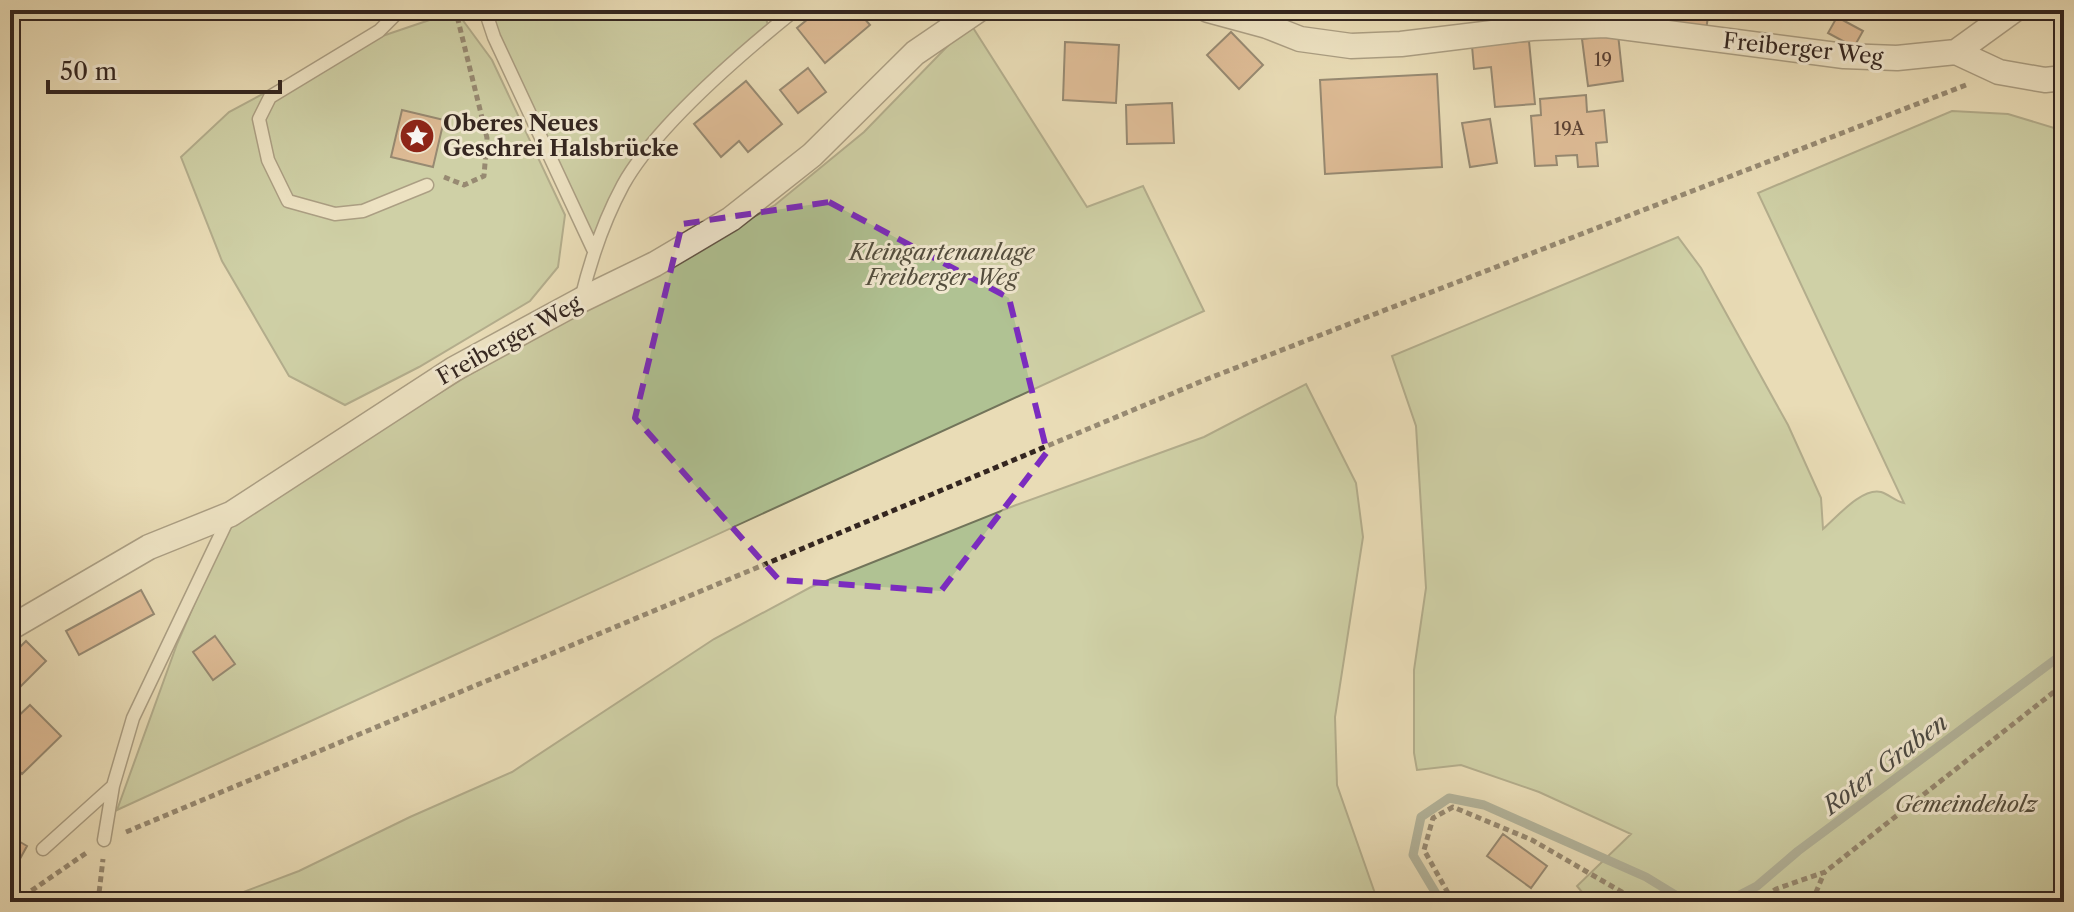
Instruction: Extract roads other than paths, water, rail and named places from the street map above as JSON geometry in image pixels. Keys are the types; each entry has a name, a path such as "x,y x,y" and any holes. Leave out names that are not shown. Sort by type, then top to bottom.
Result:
{"street":[{"name":"Freiberger Weg","path":"10,628 149,547 231,514 454,369 655,264 731,219 812,155 915,53 978,10"},
{"name":"Freiberger Weg","path":"1208,10 1267,26 1300,39 1351,46 1401,44 1532,28 1606,25 1844,56 1897,58 1956,52"},
{"path":"2014,10 1956,52 1999,72 2045,80 2064,78"}],"lane":[{"path":"400,10 379,31 270,97 259,119 268,160 288,201 335,214 363,211 427,185"},
{"path":"485,10 494,37 593,249"},
{"path":"581,300 593,249 624,182 658,137 709,86 795,10"},
{"path":"104,840 113,786 133,718 231,514"},
{"path":"43,849 113,786"}],"waterway":[{"name":"Roter Graben","path":"1726,902 1757,886 1798,851 2064,653"},
{"name":"Roter Graben","path":"1441,902 1413,855 1421,817 1449,798 1484,805 1646,877 1687,902"}],"place":[{"name":"Oberes Neues Geschrei Halsbrücke","path":"417,136"}],"park label":[{"name":"Kleingartenanlage Freiberger Weg","path":"942,264"},
{"name":"Gemeindeholz","path":"1966,804"}]}
